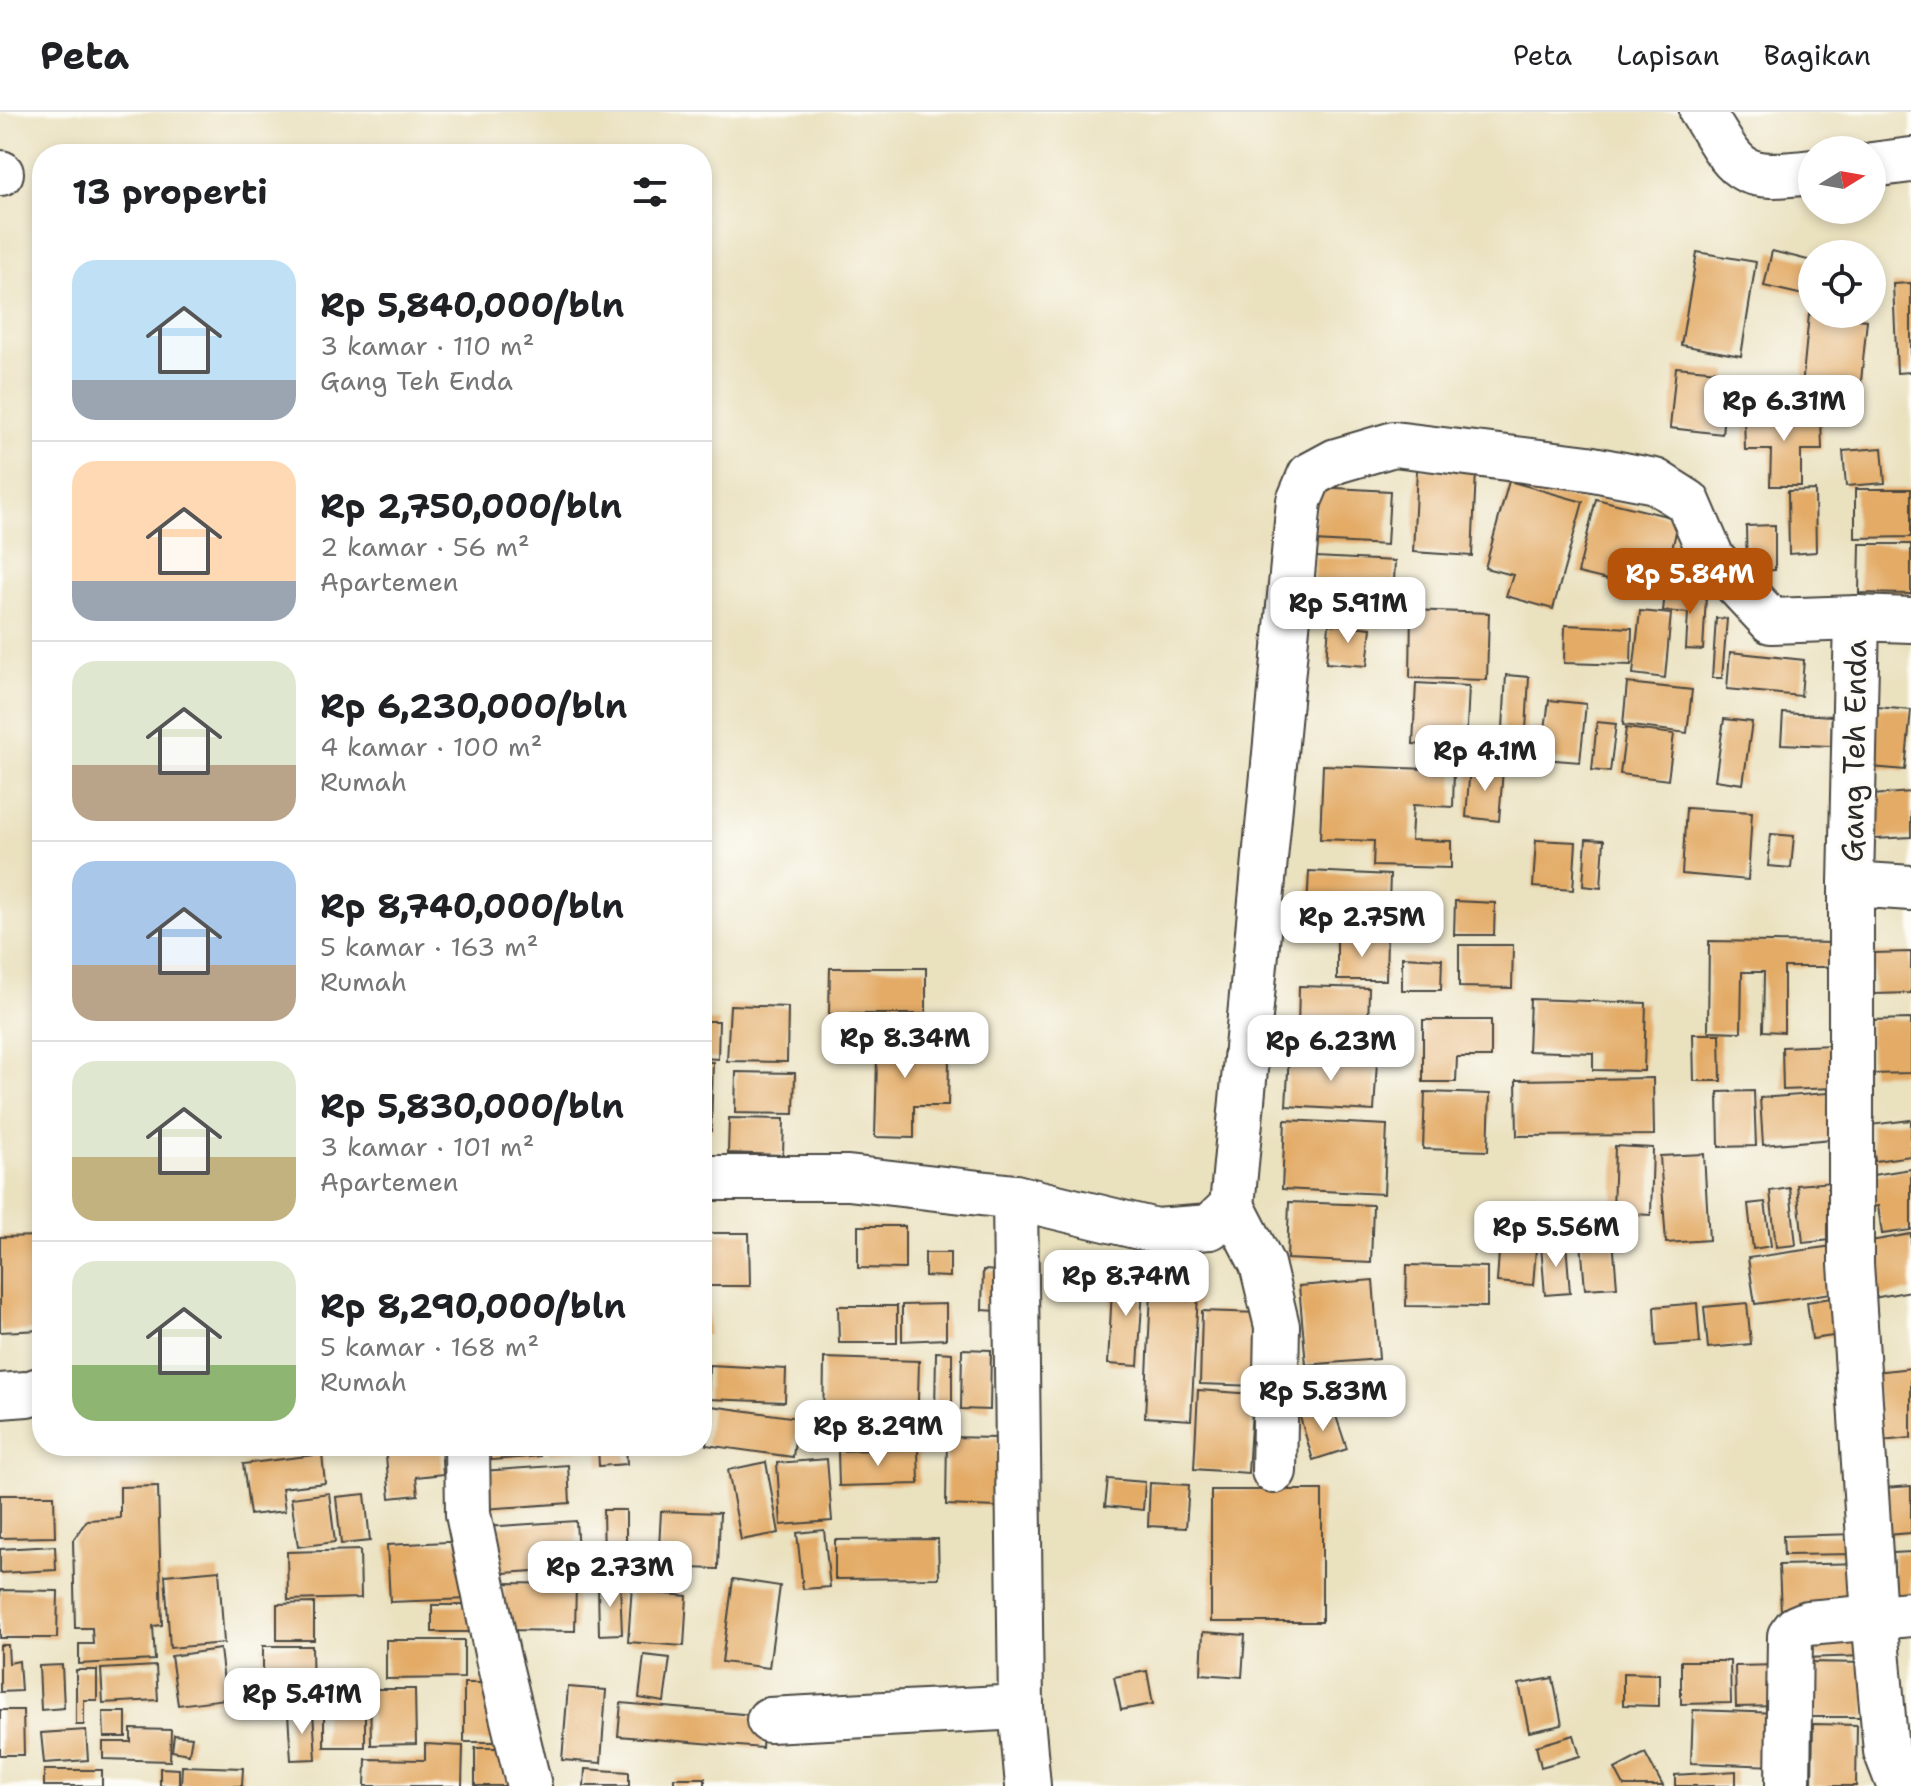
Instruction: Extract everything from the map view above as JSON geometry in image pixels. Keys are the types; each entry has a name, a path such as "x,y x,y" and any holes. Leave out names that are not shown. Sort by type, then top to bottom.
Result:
{"street":[{"path":"1702,112 1734,164 1758,175 1798,173"},
{"path":"1886,163 1911,160"},
{"path":"1274,1471 1277,1326 1262,1264 1232,1206 1299,501 1310,475 1336,461 1394,444 1588,468 1655,481 1688,502 1712,558 1766,618 1775,622 1857,618 1911,620"},
{"name":"Gang Teh Enda","path":"1857,618 1851,884 1851,1264 1892,1615 1886,1751 1898,1782 1911,1784"},
{"path":"1851,884 1911,888"},
{"path":"712,1178 848,1178 1015,1197 1156,1231 1210,1227 1232,1206"},
{"path":"1015,1197 1021,1707 1028,1786"},
{"path":"0,1396 32,1392"},
{"path":"467,1456 468,1514 529,1786"},
{"path":"1788,1786 1790,1636 1796,1628 1808,1623 1892,1615"},
{"path":"769,1720 1021,1707"}],"building":[{"path":"1772,251 1798,258 1798,294 1764,286"},
{"path":"1697,252 1756,262 1741,356 1681,345"},
{"path":"1911,283 1911,372 1897,373 1893,284"},
{"path":"1808,328 1866,328 1860,392 1802,387"},
{"path":"1676,367 1728,372 1722,434 1670,428"},
{"path":"1821,415 1822,450 1801,450 1801,486 1770,486 1771,450 1745,450 1744,416"},
{"path":"1882,448 1885,483 1846,486 1843,451"},
{"path":"1417,469 1476,472 1472,556 1413,552"},
{"path":"1509,481 1583,502 1553,609 1506,596 1513,575 1485,568"},
{"path":"1317,487 1390,491 1387,545 1314,541"},
{"path":"1855,489 1911,489 1911,537 1855,538"},
{"path":"1815,490 1816,552 1789,554 1788,491"},
{"path":"1596,499 1679,519 1662,593 1578,573"},
{"path":"1775,525 1775,570 1747,571 1746,526"},
{"path":"1860,544 1911,544 1911,594 1859,593"},
{"path":"1315,557 1395,561 1392,621 1313,616"},
{"path":"1665,593 1706,596 1703,650 1686,649 1688,613 1663,611"},
{"path":"1411,610 1489,613 1487,680 1410,678"},
{"path":"1640,611 1671,614 1665,678 1633,674"},
{"path":"1716,618 1727,619 1722,678 1712,678"},
{"path":"1329,624 1371,628 1367,666 1326,663"},
{"path":"1565,625 1632,628 1631,665 1564,663"},
{"path":"1730,652 1804,660 1801,696 1727,689"},
{"path":"1506,675 1529,677 1525,748 1502,746"},
{"path":"1416,683 1469,686 1466,747 1413,744"},
{"path":"1627,683 1692,690 1687,733 1623,725"},
{"path":"1549,700 1586,704 1580,762 1530,758 1534,728 1545,729"},
{"path":"1877,707 1911,710 1905,770 1872,767"},
{"path":"1783,713 1832,716 1831,746 1781,744"},
{"path":"1724,719 1752,722 1743,784 1715,780"},
{"path":"1597,722 1616,724 1610,772 1592,770"},
{"path":"1626,728 1674,734 1668,780 1620,774"},
{"path":"1323,765 1454,770 1453,807 1413,805 1411,840 1451,841 1451,868 1373,866 1374,841 1320,839"},
{"path":"1470,766 1503,769 1499,821 1466,817"},
{"path":"1911,792 1911,837 1875,839 1872,795"},
{"path":"1686,808 1752,812 1748,880 1682,874"},
{"path":"1771,834 1794,836 1791,868 1768,866"},
{"path":"1586,839 1604,840 1601,888 1583,886"},
{"path":"1536,840 1576,842 1573,890 1533,887"},
{"path":"1309,871 1390,875 1388,932 1306,928"},
{"path":"1455,901 1495,903 1494,935 1454,935"},
{"path":"1337,937 1387,938 1386,980 1337,980"},
{"path":"1709,941 1835,943 1834,967 1784,967 1784,1032 1763,1031 1764,972 1742,972 1741,1032 1708,1031"},
{"path":"1459,945 1513,945 1512,988 1459,987"},
{"path":"1911,952 1911,993 1874,994 1873,953"},
{"path":"1402,957 1442,959 1441,990 1402,990"},
{"path":"830,968 926,968 926,1014 829,1014"},
{"path":"1299,986 1369,988 1368,1031 1298,1028"},
{"path":"1530,999 1646,1003 1644,1071 1593,1070 1593,1053 1528,1051"},
{"path":"730,1005 788,1007 787,1062 727,1061"},
{"path":"1911,1019 1911,1073 1871,1074 1869,1020"},
{"path":"1423,1020 1491,1020 1491,1057 1457,1057 1456,1082 1423,1082"},
{"path":"712,1021 719,1021 718,1059 712,1059"},
{"path":"878,1022 917,1022 916,1058 949,1059 948,1106 914,1106 914,1138 875,1137"},
{"path":"1693,1034 1720,1034 1721,1081 1694,1081"},
{"path":"1833,1045 1834,1088 1783,1090 1782,1047"},
{"path":"1289,1055 1377,1061 1374,1111 1286,1106"},
{"path":"736,1072 795,1073 794,1114 735,1113"},
{"path":"1653,1078 1654,1135 1517,1136 1516,1080"},
{"path":"1754,1091 1756,1146 1719,1147 1718,1092"},
{"path":"1425,1092 1490,1094 1488,1151 1423,1149"},
{"path":"1828,1093 1832,1139 1763,1145 1760,1098"},
{"path":"729,1118 784,1119 783,1155 728,1153"},
{"path":"1285,1120 1387,1125 1384,1194 1282,1189"},
{"path":"1911,1120 1911,1156 1875,1161 1870,1125"},
{"path":"1615,1146 1653,1148 1651,1215 1613,1213"},
{"path":"1704,1154 1709,1240 1666,1243 1660,1156"},
{"path":"1911,1169 1911,1230 1882,1234 1878,1206 1864,1209 1860,1177"},
{"path":"1833,1182 1840,1239 1803,1243 1797,1185"},
{"path":"1790,1188 1796,1245 1776,1247 1770,1191"},
{"path":"1289,1202 1373,1205 1371,1263 1287,1259"},
{"path":"1765,1202 1771,1246 1753,1249 1748,1204"},
{"path":"1501,1223 1538,1225 1533,1285 1497,1282"},
{"path":"858,1226 905,1226 905,1269 858,1268"},
{"path":"712,1233 749,1233 750,1286 712,1286"},
{"path":"1911,1234 1911,1291 1868,1299 1859,1243"},
{"path":"32,1236 32,1330 0,1332 0,1237"},
{"path":"1613,1239 1617,1287 1585,1289 1581,1242"},
{"path":"1566,1243 1570,1293 1545,1295 1541,1245"},
{"path":"1840,1245 1846,1291 1755,1304 1748,1258"},
{"path":"925,1253 950,1253 950,1277 925,1276"},
{"path":"1407,1265 1487,1267 1487,1307 1406,1306"},
{"path":"983,1270 999,1271 998,1311 982,1310"},
{"path":"1113,1271 1144,1273 1138,1366 1108,1364"},
{"path":"1373,1280 1379,1359 1306,1365 1299,1286"},
{"path":"1151,1292 1198,1295 1191,1420 1145,1417"},
{"path":"1843,1296 1847,1334 1812,1339 1807,1302"},
{"path":"1697,1303 1700,1343 1656,1346 1654,1307"},
{"path":"1747,1303 1751,1344 1708,1348 1704,1307"},
{"path":"946,1304 946,1339 902,1341 902,1305"},
{"path":"838,1306 897,1306 897,1343 839,1343"},
{"path":"1202,1311 1259,1313 1257,1386 1200,1384"},
{"path":"962,1349 991,1350 990,1410 961,1409"},
{"path":"936,1352 952,1353 952,1415 935,1414"},
{"path":"824,1358 919,1361 917,1436 823,1434"},
{"path":"712,1365 786,1369 785,1402 712,1399"},
{"path":"1911,1368 1911,1438 1881,1441 1875,1372"},
{"path":"1198,1390 1253,1394 1248,1473 1194,1469"},
{"path":"712,1406 798,1418 793,1457 712,1446"},
{"path":"1333,1407 1347,1449 1313,1460 1300,1417"},
{"path":"947,1437 998,1438 997,1507 946,1505"},
{"path":"918,1449 919,1484 839,1486 838,1451"},
{"path":"322,1456 325,1483 282,1488 285,1511 250,1515 243,1464"},
{"path":"386,1456 442,1456 443,1474 416,1477 418,1495 390,1498"},
{"path":"480,1456 540,1456 480,1461"},
{"path":"598,1456 627,1456 627,1464 599,1466"},
{"path":"827,1459 832,1521 781,1525 777,1463"},
{"path":"766,1462 779,1533 741,1540 728,1470"},
{"path":"568,1465 570,1503 483,1509 481,1471"},
{"path":"1108,1479 1145,1482 1143,1510 1105,1506"},
{"path":"1150,1483 1189,1485 1186,1528 1148,1526"},
{"path":"158,1486 162,1625 153,1626 155,1660 79,1664 79,1644 93,1644 92,1628 75,1628 73,1540 87,1520 120,1518 120,1487"},
{"path":"1911,1486 1911,1533 1874,1536 1870,1489"},
{"path":"1211,1490 1322,1490 1322,1622 1211,1622"},
{"path":"329,1493 335,1542 298,1547 291,1498"},
{"path":"365,1494 370,1541 341,1544 336,1497"},
{"path":"0,1495 54,1495 55,1537 0,1538"},
{"path":"603,1510 626,1510 626,1559 604,1559"},
{"path":"661,1511 720,1513 718,1569 658,1567"},
{"path":"576,1521 579,1568 488,1574 485,1527"},
{"path":"824,1530 830,1587 803,1589 797,1533"},
{"path":"1858,1534 1858,1554 1784,1555 1783,1536"},
{"path":"938,1539 939,1578 835,1579 835,1540"},
{"path":"467,1541 469,1599 390,1602 387,1545"},
{"path":"55,1546 56,1570 0,1573 0,1549"},
{"path":"360,1550 361,1598 288,1600 287,1552"},
{"path":"1911,1552 1911,1608 1896,1609 1893,1553"},
{"path":"1864,1563 1866,1611 1781,1612 1779,1565"},
{"path":"219,1570 224,1643 170,1648 165,1575"},
{"path":"633,1571 659,1572 657,1593 687,1596 684,1646 628,1642"},
{"path":"733,1579 780,1586 769,1668 722,1662"},
{"path":"620,1582 622,1634 599,1635 598,1583"},
{"path":"504,1583 576,1584 575,1631 503,1630"},
{"path":"0,1590 58,1591 57,1638 0,1638"},
{"path":"314,1603 314,1640 277,1640 277,1604"},
{"path":"432,1605 480,1605 481,1632 432,1632"},
{"path":"1203,1632 1245,1635 1242,1677 1201,1674"},
{"path":"1865,1633 1865,1656 1801,1658 1801,1635"},
{"path":"386,1640 464,1640 464,1678 386,1679"},
{"path":"0,1645 8,1645 9,1663 19,1661 21,1691 0,1692"},
{"path":"263,1646 312,1646 313,1699 263,1699"},
{"path":"220,1649 226,1699 178,1705 171,1656"},
{"path":"644,1655 670,1658 664,1702 639,1698"},
{"path":"1681,1661 1730,1661 1731,1703 1681,1704"},
{"path":"1806,1662 1866,1663 1865,1717 1805,1717"},
{"path":"62,1665 64,1708 41,1710 39,1666"},
{"path":"1780,1665 1781,1706 1736,1707 1735,1666"},
{"path":"156,1666 158,1700 103,1703 101,1669"},
{"path":"76,1670 97,1670 97,1700 84,1700 84,1725 76,1725"},
{"path":"1147,1671 1153,1704 1121,1710 1114,1677"},
{"path":"1623,1673 1659,1674 1659,1706 1623,1705"},
{"path":"1553,1678 1562,1725 1529,1732 1519,1684"},
{"path":"464,1683 501,1683 501,1742 464,1742"},
{"path":"568,1687 606,1690 601,1763 562,1760"},
{"path":"370,1689 415,1689 416,1744 371,1745"},
{"path":"324,1691 365,1692 365,1747 324,1747"},
{"path":"621,1703 764,1716 762,1748 618,1736"},
{"path":"0,1710 23,1710 24,1755 0,1755"},
{"path":"1693,1710 1779,1713 1777,1766 1691,1763"},
{"path":"103,1712 126,1712 126,1737 104,1737"},
{"path":"313,1712 316,1759 291,1760 288,1714"},
{"path":"1813,1724 1857,1725 1856,1786 1812,1786"},
{"path":"131,1729 171,1730 170,1761 103,1759 103,1742 131,1742"},
{"path":"86,1730 88,1760 44,1763 41,1733"},
{"path":"174,1735 192,1737 189,1754 172,1751"},
{"path":"1574,1735 1580,1756 1541,1767 1536,1746"},
{"path":"425,1744 463,1746 462,1786 365,1786 366,1759 425,1760"},
{"path":"475,1748 512,1748 512,1786 475,1786"},
{"path":"1645,1753 1663,1786 1624,1786 1615,1769"},
{"path":"182,1766 243,1768 242,1786 181,1786"},
{"path":"160,1768 179,1769 179,1786 160,1786"},
{"path":"585,1769 629,1772 629,1786 584,1786"},
{"path":"44,1770 102,1770 102,1786 44,1786"},
{"path":"1736,1771 1736,1786 1675,1786 1675,1775"},
{"path":"674,1778 705,1778 705,1786 674,1786"}]}
